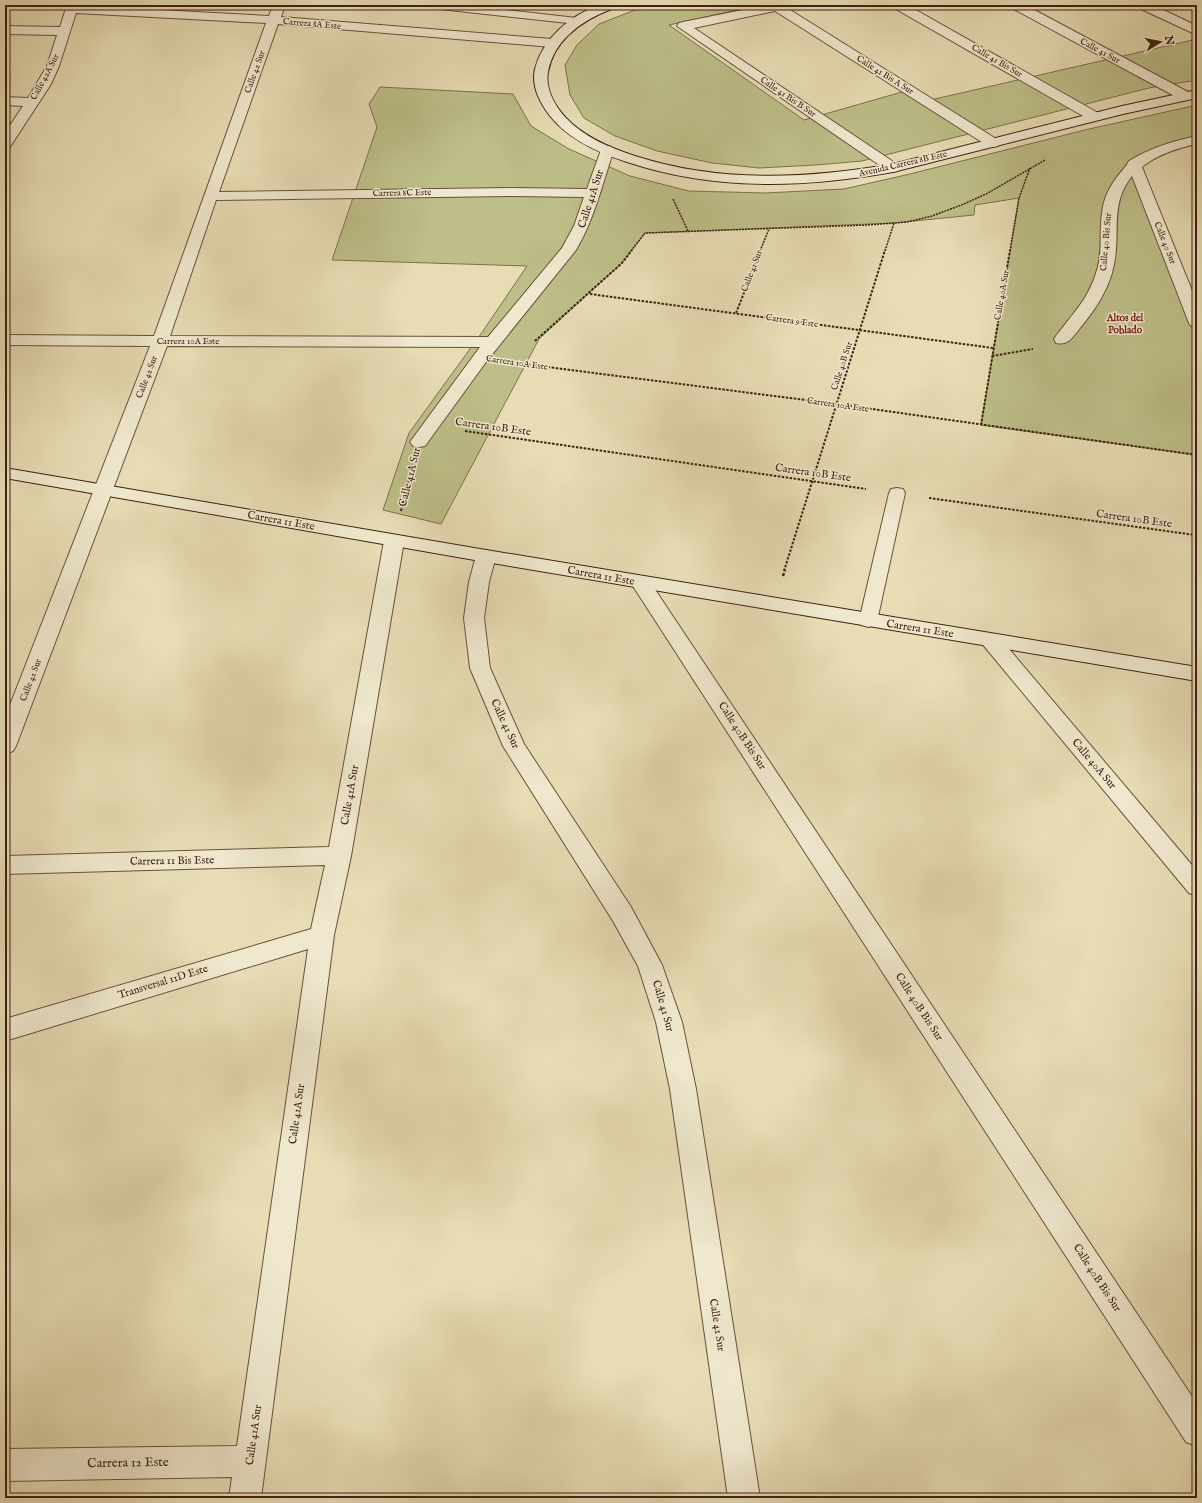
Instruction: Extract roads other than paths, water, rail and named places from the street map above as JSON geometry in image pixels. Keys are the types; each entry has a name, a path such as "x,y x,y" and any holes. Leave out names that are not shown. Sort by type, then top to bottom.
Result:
{"street":[{"name":"Calle 42 Sur","path":"5,746 160,341 210,196 279,5"},
{"path":"552,43 577,21 610,5"},
{"path":"721,5 737,15 782,6"},
{"name":"Calle 41 Bis Sur","path":"898,5 1096,117"},
{"name":"Calle 41 Sur","path":"1016,5 1191,95"},
{"path":"1143,5 1197,32"},
{"name":"Calle 41 Bis A Sur","path":"782,6 993,143"},
{"name":"Carrera 8A Este","path":"72,7 273,20 552,43"},
{"name":"Calle 42A Sur","path":"5,144 53,66 72,7"},
{"name":"Calle 41 Bis B Sur","path":"737,15 683,26 893,168"},
{"path":"5,30 64,31"},
{"name":"Avenida Carrera 8B Este","path":"552,43 544,59 539,77 544,96 552,110 567,128 586,141 657,168 734,180 818,180 893,168 1096,117 1191,95"},
{"path":"5,101 32,102"},
{"name":"Calle 40 Bis Sur","path":"1062,339 1083,315 1097,294 1106,269 1111,198 1121,178 1134,164 1154,153 1197,140"},
{"name":"Calle 41A Sur","path":"419,442 429,426 492,342 578,236 585,222 594,193 596,180 607,150"},
{"name":"Calle 40 Sur","path":"1134,164 1197,323"},
{"name":"Carrera 8C Este","path":"210,196 513,192 594,193"},
{"name":"Carrera 10A Este","path":"5,340 492,342"},
{"name":"Carrera 11 Este","path":"5,473 868,621 1197,674"},
{"name":"Calle 41A Sur","path":"245,1498 322,935 339,856 394,540"},
{"name":"Calle 41 Sur","path":"486,556 479,582 474,618 480,668 514,746 622,914 650,965 669,1022 683,1089 744,1498"},
{"name":"Calle 40B Bis Sur","path":"641,582 1197,1430"},
{"name":"Calle 40A Sur","path":"991,641 1197,887"},
{"name":"Carrera 11 Bis Este","path":"5,864 339,856"},
{"name":"Transversal 11D Este","path":"5,1030 322,935"},
{"name":"Carrera 12 Este","path":"5,1465 250,1461"}],"lane":[{"path":"431,5 577,21"},
{"path":"868,621 898,493"}],"district":[{"name":"Altos del Poblado","path":"1125,324"}]}
